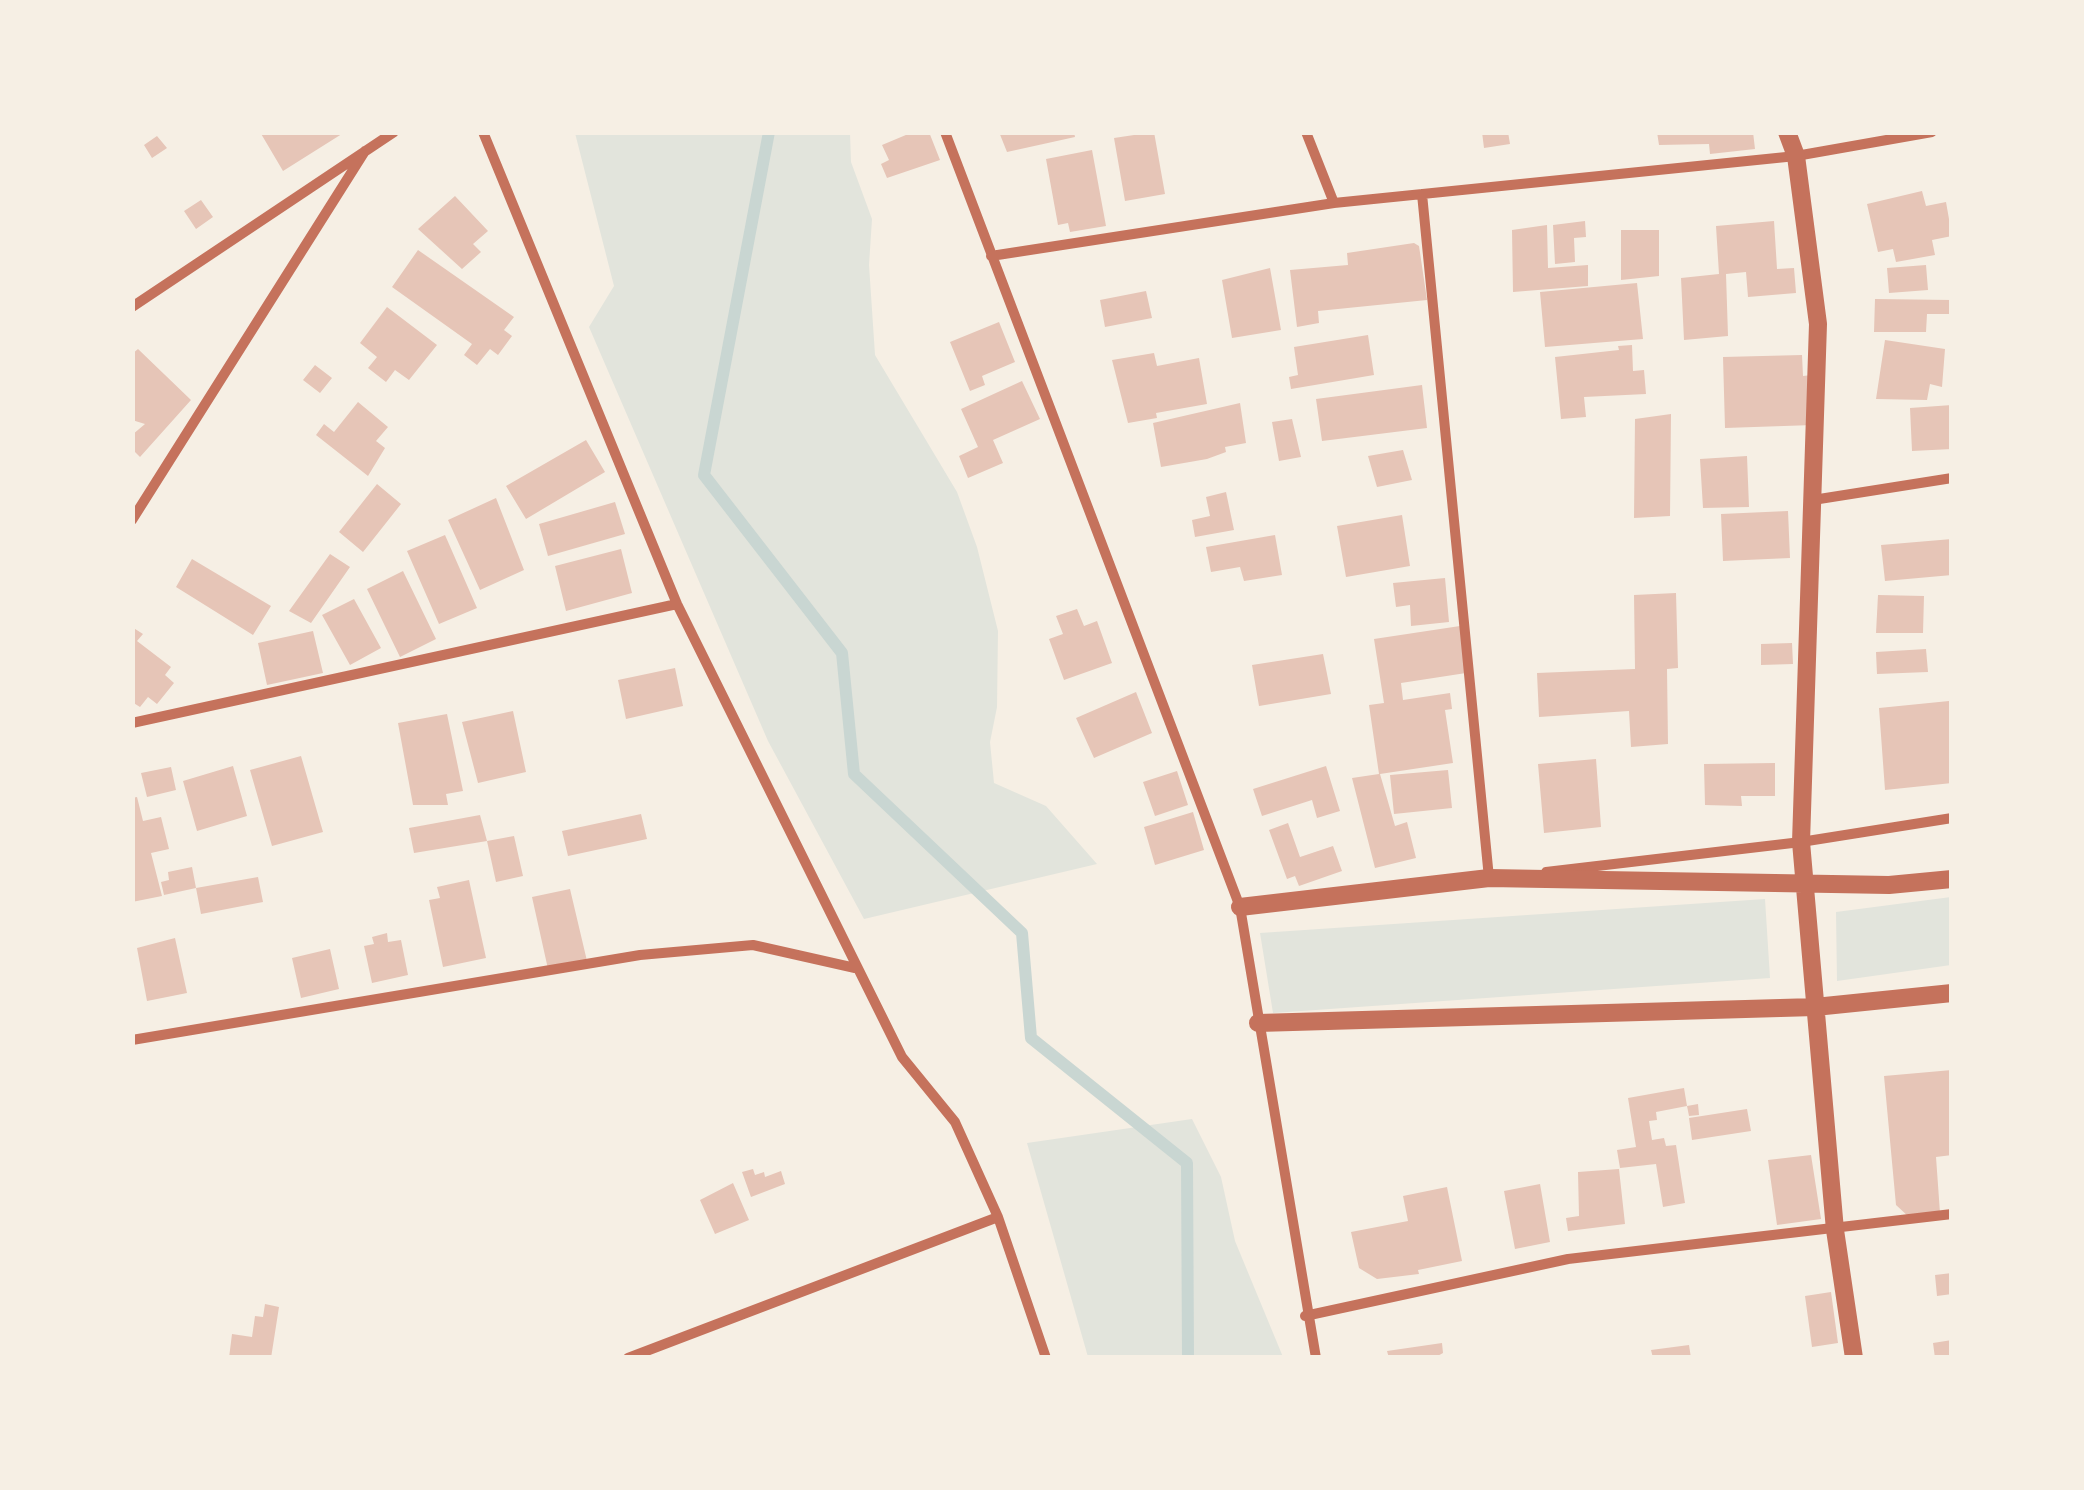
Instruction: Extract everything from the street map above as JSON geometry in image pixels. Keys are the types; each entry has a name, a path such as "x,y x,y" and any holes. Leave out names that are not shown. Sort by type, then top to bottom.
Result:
{"street":[{"path":"132,307 394,132"},
{"path":"483,132 677,604 902,1058 955,1122 998,1217 1046,1358"},
{"path":"945,132 1240,907 1305,1316 1316,1358"},
{"path":"1306,132 1334,203"},
{"path":"1788,132 1796,156 1818,324 1801,842 1835,1230 1854,1358"},
{"path":"991,256 1334,203 1796,156 1932,132"},
{"path":"132,520 364,151"},
{"path":"1422,194 1489,878"},
{"path":"1813,500 1952,478"},
{"path":"132,724 677,604"},
{"path":"1240,907 1801,842 1952,818"},
{"path":"1489,878 1890,885 1952,879"},
{"path":"132,1040 640,955 753,946 856,968"},
{"path":"1258,1023 1815,1006 1952,993"},
{"path":"1305,1316 1568,1259 1952,1214"},
{"path":"628,1358 998,1217"}],"shaded area":[{"path":"575,133 850,133 851,162 872,219 869,265 875,355 957,492 977,547 998,631 997,707 990,742 994,783 1046,806 1097,864 864,919 768,741 589,327 614,286"},
{"path":"1951,897 1951,965 1837,981 1836,912"},
{"path":"1765,899 1770,978 1273,1013 1260,933"},
{"path":"1192,1119 1221,1177 1235,1241 1283,1357 1088,1357 1027,1143"}],"building":[{"path":"260,132 345,132 283,171"},
{"path":"913,132 929,132 940,160 887,178 881,164 889,160 882,145"},
{"path":"999,132 1074,132 1075,137 1007,152"},
{"path":"1154,132 1165,194 1125,201 1114,138"},
{"path":"1482,132 1508,132 1510,144 1484,148"},
{"path":"1657,132 1753,132 1755,149 1710,154 1709,144 1659,145"},
{"path":"157,136 167,148 152,158 144,145"},
{"path":"1092,150 1106,226 1070,232 1068,223 1058,225 1046,159"},
{"path":"1922,191 1926,206 1946,202 1952,236 1932,240 1935,255 1896,262 1893,249 1878,252 1867,204"},
{"path":"455,196 488,231 473,244 481,252 462,269 418,229"},
{"path":"201,200 213,217 196,229 184,211"},
{"path":"1585,221 1586,237 1574,238 1575,262 1555,264 1553,225"},
{"path":"1774,221 1777,269 1794,268 1796,293 1748,297 1746,272 1726,274 1728,336 1684,340 1681,278 1719,274 1716,226"},
{"path":"1547,225 1548,268 1588,265 1588,286 1513,292 1512,230"},
{"path":"1621,230 1659,230 1659,276 1621,280"},
{"path":"1414,243 1419,246 1427,300 1318,311 1319,323 1297,327 1290,270 1348,265 1347,253"},
{"path":"418,250 514,317 504,330 512,336 498,355 490,349 477,365 464,355 472,344 392,287"},
{"path":"1926,265 1928,290 1889,293 1887,268"},
{"path":"1270,268 1281,330 1232,338 1222,280"},
{"path":"1637,283 1643,339 1545,347 1540,292"},
{"path":"1146,291 1152,318 1105,327 1100,300"},
{"path":"1875,299 1952,300 1952,314 1927,314 1926,332 1874,332"},
{"path":"387,307 437,345 409,380 395,370 386,382 368,368 377,357 360,343"},
{"path":"999,322 1015,362 982,376 985,385 970,391 950,342"},
{"path":"1368,335 1374,375 1291,389 1289,377 1298,375 1294,347"},
{"path":"1885,340 1945,349 1942,387 1930,384 1927,400 1876,399"},
{"path":"1632,345 1633,371 1644,370 1646,394 1584,397 1586,417 1561,419 1555,357"},
{"path":"138,349 191,400 140,457 132,449 132,435 145,424 132,420 132,354"},
{"path":"1154,353 1157,366 1199,358 1207,404 1156,413 1157,418 1128,423 1112,360"},
{"path":"1802,355 1803,376 1812,375 1813,425 1725,428 1723,357"},
{"path":"315,365 332,378 320,393 303,380"},
{"path":"1022,381 1040,419 993,440 1003,463 968,478 959,456 978,447 961,409"},
{"path":"1422,385 1427,428 1322,441 1316,399"},
{"path":"358,402 388,427 376,441 385,448 368,476 316,435 324,424 334,432"},
{"path":"1240,403 1246,443 1225,447 1226,452 1207,459 1161,467 1153,423"},
{"path":"1952,405 1952,449 1912,451 1910,408"},
{"path":"1671,414 1670,516 1634,518 1635,419"},
{"path":"1292,419 1301,457 1279,461 1272,422"},
{"path":"586,440 605,472 526,519 506,486"},
{"path":"1403,450 1412,480 1377,487 1368,456"},
{"path":"1747,456 1749,507 1703,508 1700,459"},
{"path":"377,484 401,504 363,552 339,532"},
{"path":"1226,492 1234,530 1195,537 1192,520 1210,516 1206,497"},
{"path":"496,498 524,570 480,590 448,520"},
{"path":"615,502 625,534 548,556 539,524"},
{"path":"1788,511 1790,558 1723,561 1721,514"},
{"path":"1402,515 1410,566 1346,577 1337,526"},
{"path":"445,535 477,608 439,624 407,551"},
{"path":"1275,535 1282,575 1244,581 1240,567 1211,572 1206,547"},
{"path":"1952,539 1952,575 1885,581 1881,545"},
{"path":"621,549 632,593 566,611 555,566"},
{"path":"330,554 350,567 311,623 289,611"},
{"path":"192,559 271,606 253,635 176,587"},
{"path":"403,571 436,639 400,657 367,589"},
{"path":"1445,578 1449,622 1411,626 1410,605 1396,607 1393,583"},
{"path":"1676,593 1678,668 1667,669 1668,744 1631,747 1629,711 1539,717 1537,673 1635,669 1634,595"},
{"path":"1878,595 1924,596 1923,633 1876,633"},
{"path":"354,599 381,648 350,665 322,615"},
{"path":"1077,609 1084,626 1097,621 1112,663 1064,680 1049,639 1063,634 1056,616"},
{"path":"1460,626 1466,673 1401,683 1403,700 1450,693 1452,709 1445,710 1453,763 1380,774 1395,826 1407,822 1416,858 1375,868 1352,778 1379,774 1369,705 1384,703 1374,639"},
{"path":"132,627 143,634 137,641 171,667 165,675 174,683 157,704 148,697 140,707 132,702"},
{"path":"313,631 323,673 267,685 258,643"},
{"path":"1792,643 1793,664 1761,665 1761,644"},
{"path":"1926,649 1928,672 1877,674 1876,652"},
{"path":"1323,654 1331,694 1259,706 1252,665"},
{"path":"675,668 683,706 626,719 618,680"},
{"path":"1136,692 1152,733 1094,758 1076,718"},
{"path":"1949,701 1952,783 1885,790 1879,708"},
{"path":"513,711 526,772 478,783 462,722"},
{"path":"447,714 463,791 446,794 448,805 413,805 398,723"},
{"path":"301,756 323,832 272,846 250,770"},
{"path":"1596,759 1601,827 1544,833 1538,764"},
{"path":"1775,763 1775,796 1741,796 1742,806 1705,805 1704,764"},
{"path":"233,766 247,816 197,831 183,781"},
{"path":"1326,766 1340,811 1317,818 1312,800 1262,816 1253,789"},
{"path":"171,767 176,790 147,797 141,773"},
{"path":"1448,770 1452,808 1394,814 1390,775"},
{"path":"1177,771 1188,805 1155,816 1143,782"},
{"path":"137,797 143,821 161,817 169,849 151,853 162,896 132,902 132,798"},
{"path":"1193,812 1204,850 1155,865 1144,827"},
{"path":"641,814 647,839 568,856 562,831"},
{"path":"480,815 487,841 414,853 409,828"},
{"path":"1288,823 1300,857 1333,846 1342,871 1299,886 1295,876 1287,879 1269,830"},
{"path":"514,836 523,876 496,882 487,841"},
{"path":"192,867 196,888 164,895 161,882 169,880 168,872"},
{"path":"258,877 263,902 201,914 196,888"},
{"path":"469,880 486,958 443,967 429,900 440,898 437,887"},
{"path":"570,889 587,961 548,969 532,897"},
{"path":"387,933 388,942 401,940 408,975 372,983 364,946 374,944 372,937"},
{"path":"175,938 187,993 147,1001 137,948"},
{"path":"330,949 339,989 301,998 292,958"},
{"path":"1952,1070 1952,1155 1936,1157 1940,1213 1909,1217 1896,1205 1884,1076"},
{"path":"1684,1088 1687,1106 1656,1112 1657,1120 1649,1121 1652,1140 1664,1138 1666,1146 1676,1145 1685,1203 1663,1207 1656,1164 1620,1168 1617,1150 1636,1147 1628,1098"},
{"path":"1698,1104 1699,1115 1689,1116 1687,1106"},
{"path":"1747,1109 1751,1131 1692,1140 1689,1118"},
{"path":"1811,1155 1821,1219 1777,1225 1768,1160"},
{"path":"753,1169 755,1175 764,1172 765,1177 781,1171 785,1184 751,1197 742,1172"},
{"path":"1619,1169 1625,1224 1568,1231 1566,1218 1579,1216 1578,1172"},
{"path":"733,1183 749,1220 715,1234 700,1200"},
{"path":"1540,1184 1550,1242 1515,1249 1504,1191"},
{"path":"1447,1187 1462,1261 1418,1270 1419,1274 1377,1279 1359,1268 1351,1232 1408,1221 1403,1196"},
{"path":"1952,1273 1952,1294 1937,1296 1935,1275"},
{"path":"1831,1292 1838,1343 1812,1347 1805,1296"},
{"path":"265,1304 279,1307 271,1358 229,1358 232,1334 252,1337 255,1316 263,1317"},
{"path":"1952,1340 1952,1358 1935,1358 1933,1343"},
{"path":"1442,1343 1443,1353 1434,1358 1389,1358 1387,1351"},
{"path":"1689,1345 1691,1358 1653,1358 1651,1350"}],"waterway":[{"path":"769,132 704,475 842,653 854,774 1022,933 1031,1038 1187,1163 1188,1358"}]}
